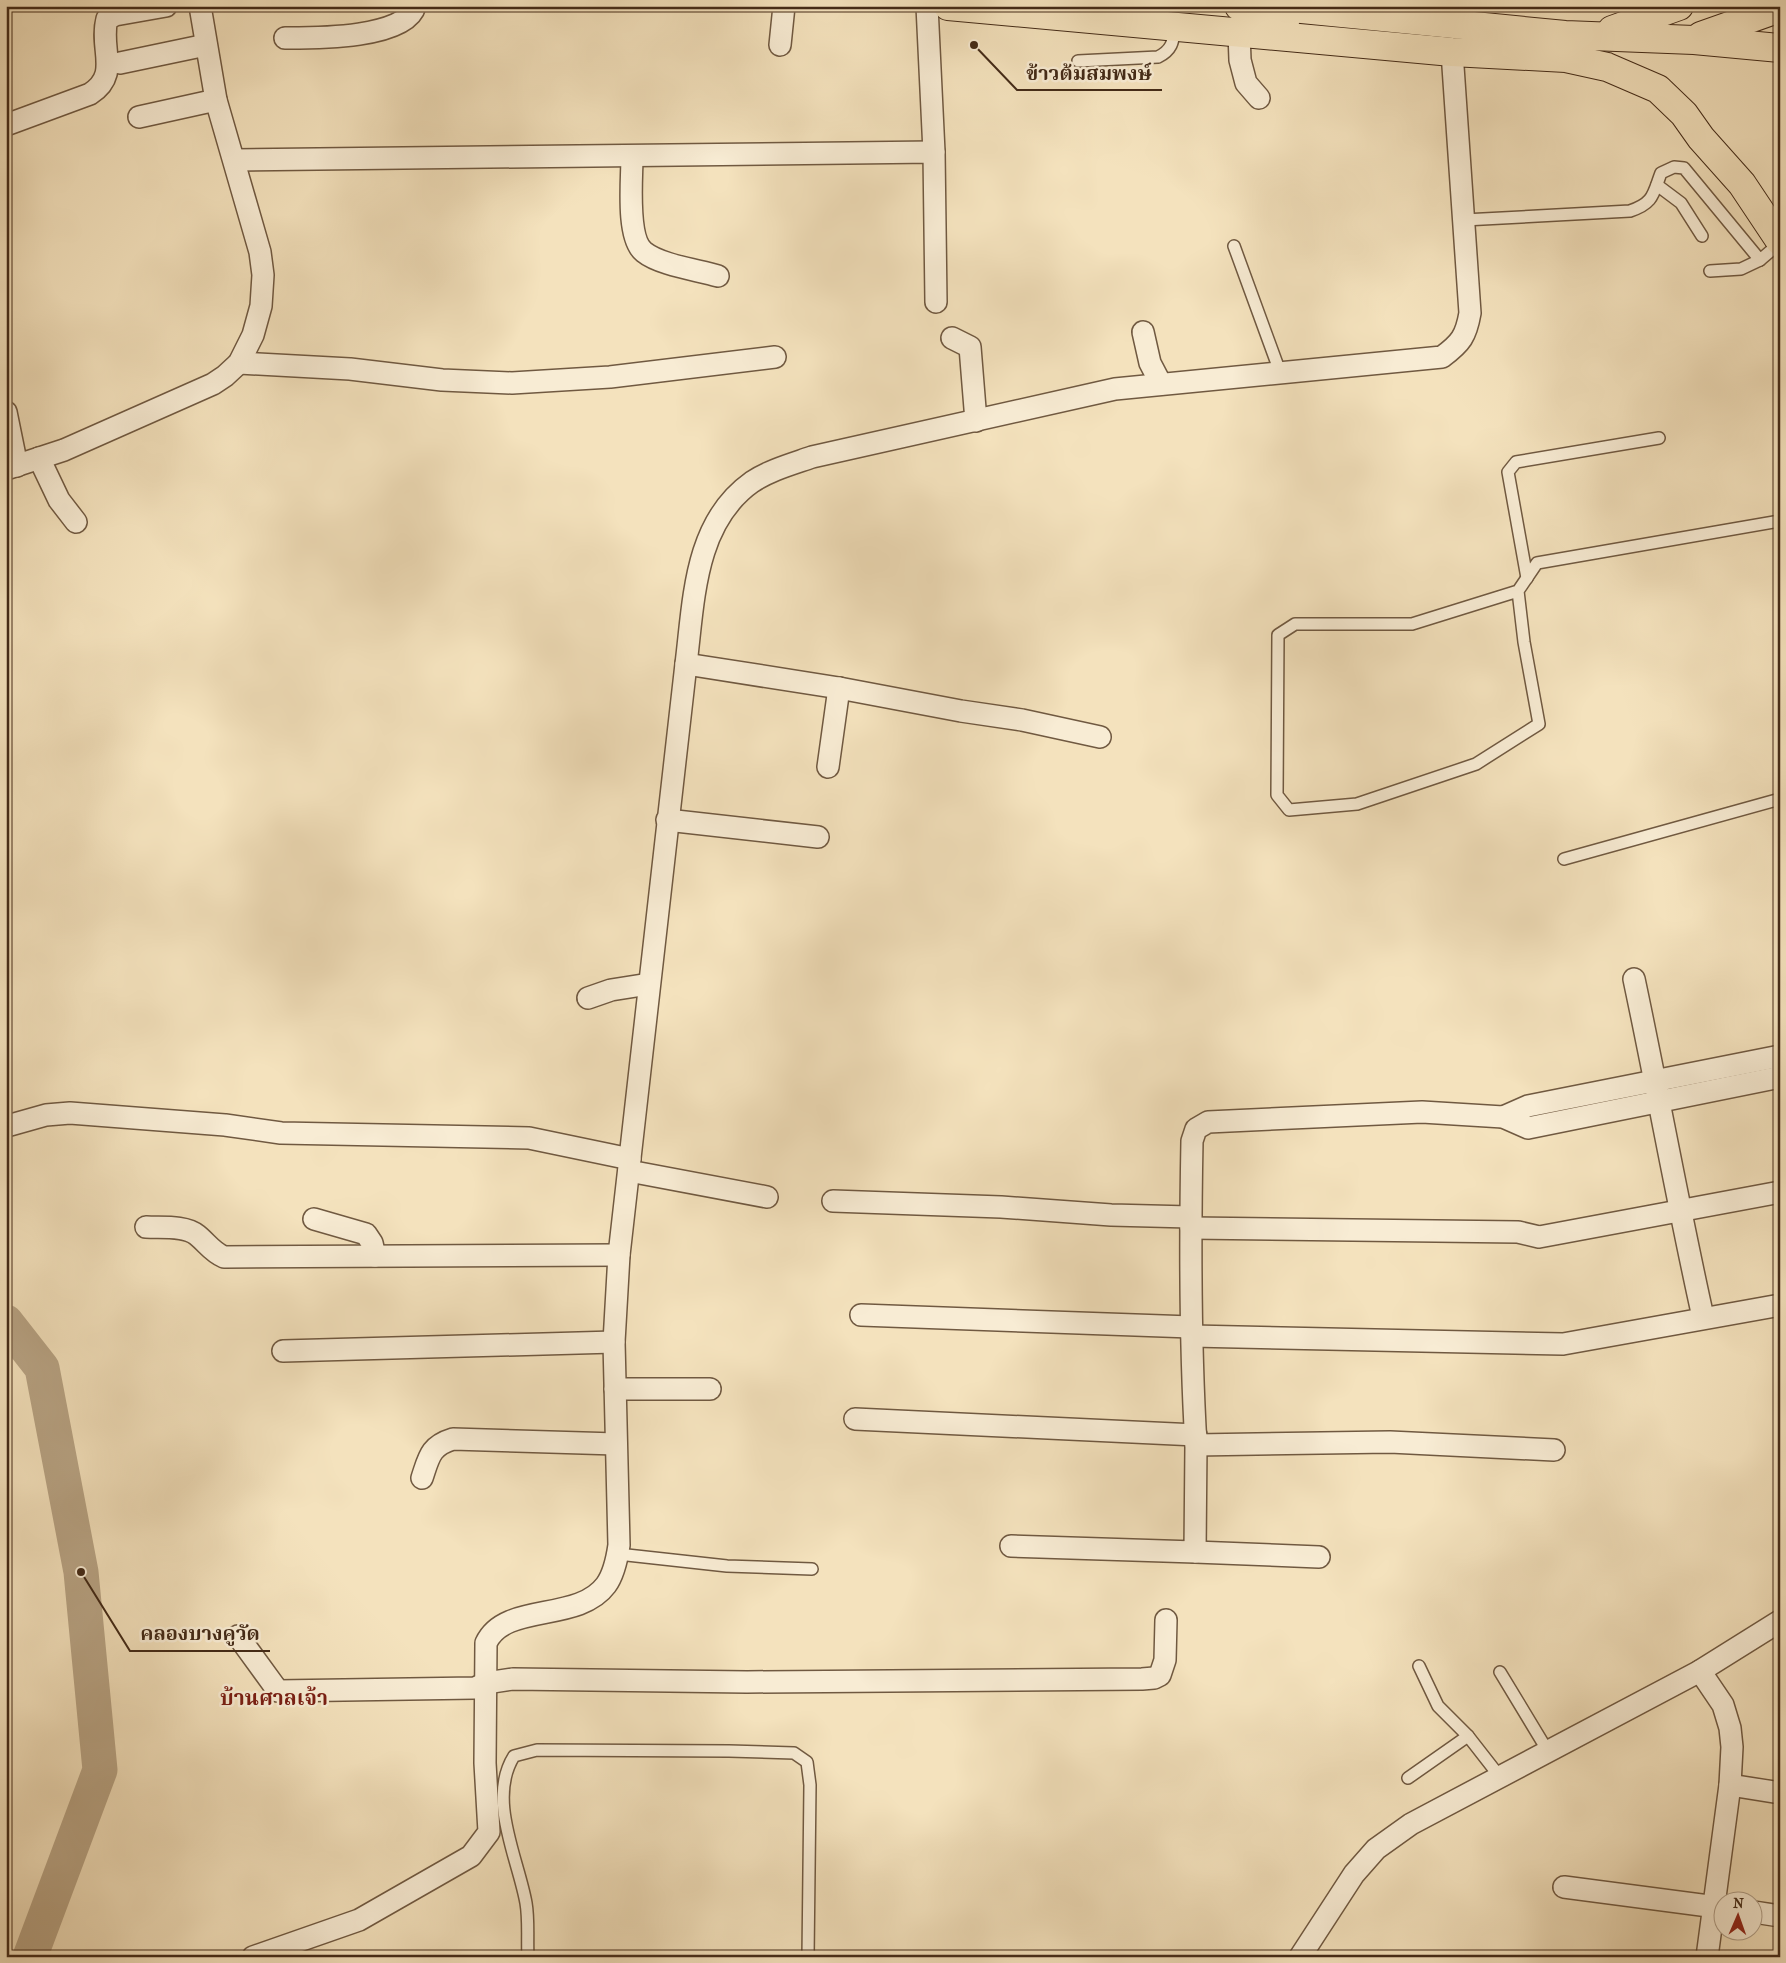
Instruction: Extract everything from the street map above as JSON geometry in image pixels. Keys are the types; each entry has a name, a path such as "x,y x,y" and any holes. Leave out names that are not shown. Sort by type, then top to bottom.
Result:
{"main road":[{"path":"948,6 1452,52 1566,58 1607,67 1658,89 1684,114 1701,138 1742,184 1780,242"},
{"path":"1239,6 1404,47"},
{"path":"1270,6 1578,36 1694,40 1780,48"},
{"path":"1519,56 1679,6"},
{"path":"1694,40 1780,8"}],"street":[{"path":"6,125 90,94 102,87 107,76 104,29 107,19 115,15 166,6"},
{"path":"6,412 12,467 64,450 213,384 239,364 252,335 261,306 263,276 260,252 235,160 216,100 200,6"},
{"path":"285,38 340,38 365,34 409,18 415,6"},
{"path":"780,46 784,6"},
{"path":"927,6 934,152 936,302"},
{"path":"1239,33 1240,60 1246,83 1259,98"},
{"path":"120,63 206,45"},
{"path":"253,1957 359,1920 471,1856 489,1832 485,1762 486,1643 491,1633 501,1626 524,1618 573,1607 592,1597 606,1585 616,1563 618,1554 614,1342 619,1255 686,664 699,566 711,530 726,507 752,482 776,469 812,457 1116,389 1442,357 1456,347 1467,332 1470,313 1452,52"},
{"path":"139,117 216,100"},
{"path":"235,160 632,157 934,152"},
{"path":"632,157 633,226 635,239 643,252 662,260 718,276"},
{"path":"1144,332 1150,363 1161,384"},
{"path":"952,338 970,347 976,421"},
{"path":"239,364 350,369 442,380 512,383 610,377 775,357"},
{"path":"39,458 59,500 76,522"},
{"path":"686,664 839,688 961,712 1022,720 1100,736"},
{"path":"828,767 839,688"},
{"path":"667,820 818,837"},
{"path":"1634,979 1660,1101 1679,1211 1703,1317"},
{"path":"588,998 611,990 650,984"},
{"path":"1503,1117 1528,1106 1780,1056"},
{"path":"1196,1552 1196,1440 1190,1223 1192,1141 1196,1129 1208,1122 1422,1112 1503,1117 1528,1128 1780,1078"},
{"path":"6,1126 46,1116 70,1114 225,1125 281,1133 529,1138 629,1165 767,1197"},
{"path":"833,1201 1001,1207 1190,1223 1518,1232 1539,1237 1780,1192"},
{"path":"314,1219 366,1234 372,1243 376,1256"},
{"path":"146,1227 187,1230 196,1234 214,1253 224,1257 619,1255"},
{"path":"861,1315 1192,1331 1563,1344 1602,1339 1703,1317 1780,1304"},
{"path":"282,1351 614,1342"},
{"path":"615,1389 710,1389"},
{"path":"856,1419 1196,1440 1390,1442 1554,1450"},
{"path":"422,1478 433,1450 439,1443 453,1439 616,1444"},
{"path":"1012,1546 1319,1558"},
{"path":"238,1636 278,1692 475,1688 486,1683 513,1680 756,1682 1154,1678 1160,1675 1165,1660 1166,1620"},
{"path":"1300,1957 1354,1874 1376,1848 1411,1824 1700,1670 1780,1621"},
{"path":"1700,1670 1723,1705 1730,1728 1730,1784 1721,1890"},
{"path":"1730,1784 1780,1793"},
{"path":"1564,1887 1714,1907"},
{"path":"1764,1914 1780,1916"},
{"path":"1707,1957 1714,1928"}],"lane":[{"path":"1078,61 1158,57 1168,52 1172,46 1175,28"},
{"path":"1464,220 1630,211 1642,207 1653,198 1661,173 1674,166 1684,168 1760,260"},
{"path":"1657,184 1681,203 1702,236"},
{"path":"1710,271 1741,269 1760,260 1780,242"},
{"path":"1234,246 1280,372"},
{"path":"1527,578 1508,472 1516,462 1659,438"},
{"path":"1518,591 1524,642 1539,724 1476,764 1357,804 1289,810 1277,795 1278,635 1295,624 1412,624 1518,591 1537,563 1780,521"},
{"path":"1564,859 1780,799"},
{"path":"618,1554 727,1566 812,1569"},
{"path":"1419,1666 1438,1706 1468,1736 1500,1777"},
{"path":"1500,1672 1510,1693 1548,1752"},
{"path":"1408,1778 1468,1736"},
{"path":"528,1957 527,1905 504,1811 506,1769 514,1756 547,1750 729,1751 794,1754 807,1762 810,1785 808,1957"}],"waterway":[{"path":"6,1322 42,1368 81,1572 100,1770 30,1957"}],"place":[{"name":"ข้าวต้มสมพงษ์","path":"974,45"},
{"name":"คลองบางคูวัด","path":"81,1572"}],"district":[{"name":"บ้านศาลเจ้า","path":"274,1698"}]}
